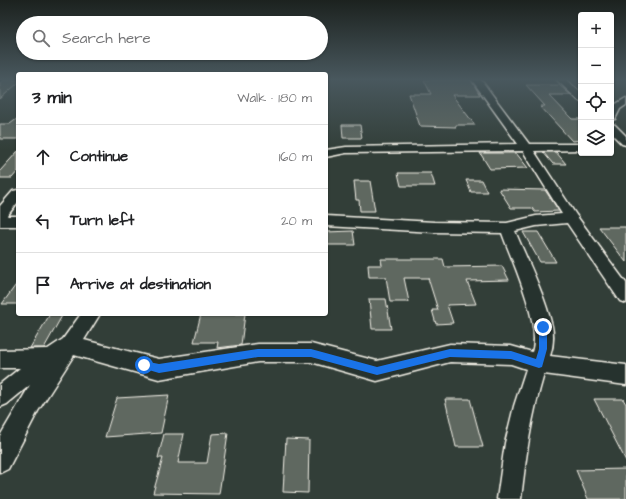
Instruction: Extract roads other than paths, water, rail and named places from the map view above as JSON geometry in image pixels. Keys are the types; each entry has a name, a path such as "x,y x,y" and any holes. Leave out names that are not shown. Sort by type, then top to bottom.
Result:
{"street":[{"path":"493,103 526,147 571,218 626,296"},
{"path":"614,111 616,107 622,103"},
{"path":"614,130 626,144"},
{"path":"614,146 626,144"},
{"path":"328,154 346,150 578,147"},
{"path":"0,215 16,196"},
{"path":"328,221 434,227 507,228 536,221 571,218"},
{"path":"0,221 16,221"},
{"path":"507,228 536,304 543,327 543,349 524,406 516,443 509,499"},
{"path":"0,460 12,433 37,391 90,316"},
{"path":"0,397 37,367 70,345 159,369 258,353 311,353 377,371 450,353 511,355 539,364 626,375"},
{"path":"0,359 50,358"}]}
